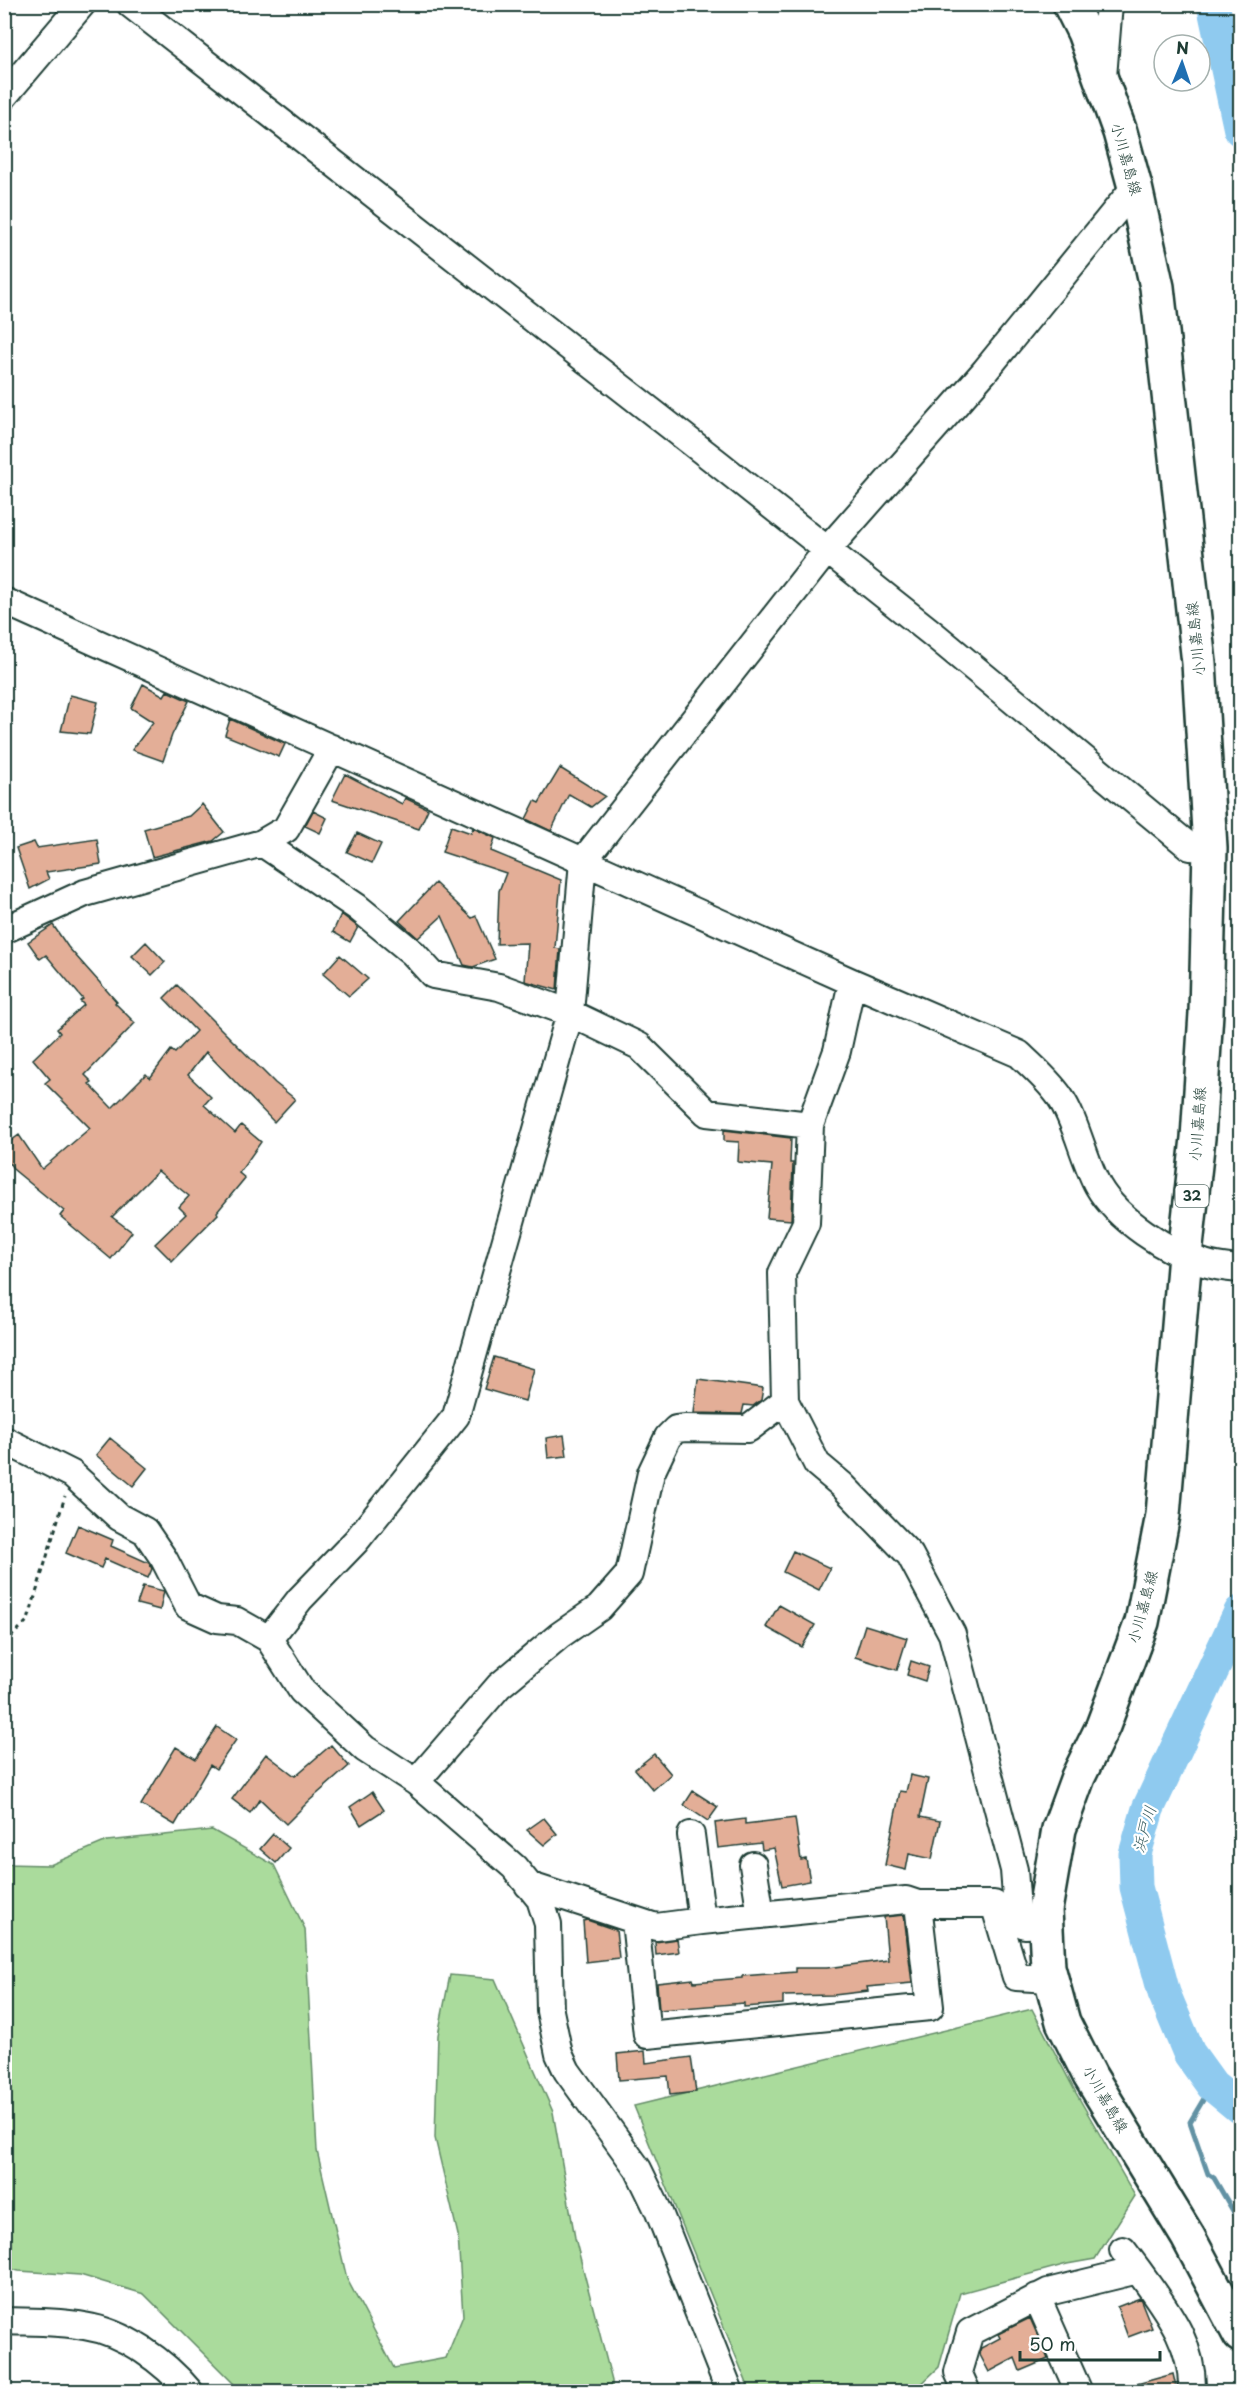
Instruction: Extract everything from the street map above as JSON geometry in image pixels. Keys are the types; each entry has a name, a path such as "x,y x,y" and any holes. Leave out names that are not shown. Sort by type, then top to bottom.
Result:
{"main road":[{"name":"小川嘉島線","path":"1070,4 1084,32 1120,132 1135,187 1157,287 1199,663 1209,848 1205,1024 1198,1138 1185,1255 1163,1515 1142,1622 1103,1726 1078,1777 1059,1829 1045,1910 1035,1924 1048,1967 1044,1979 1063,2022 1090,2076 1188,2237 1240,2335"}],"street":[{"path":"4,96 82,4"},
{"path":"130,4 933,634 1190,847 1209,848"},
{"path":"1102,84 1109,4"},
{"path":"269,1639 300,1599 356,1541 456,1416 570,1013 583,861 827,550 984,371 1135,187"},
{"path":"4,601 852,982 1018,1054 1040,1074 1061,1099 1098,1186 1118,1212 1152,1237 1185,1255 1230,1268"},
{"path":"4,930 86,893 262,843 286,830 332,748"},
{"path":"262,843 357,907 413,953 434,975 499,987 570,1013 639,1046 707,1113 810,1125"},
{"path":"852,982 837,1051 810,1125 806,1223 782,1273 785,1401 818,1464 842,1485 910,1555 952,1634 1014,1870 1017,1909 1035,1924"},
{"path":"416,1782 499,1686 560,1635 599,1608 629,1574 651,1473 668,1437 676,1429 686,1428 748,1429 785,1401"},
{"path":"4,1440 72,1474 119,1516 145,1531 164,1559 188,1606 217,1619 237,1622 269,1639 302,1691 365,1749 416,1782 514,1867 540,1899 548,1924 550,2011 559,2054 567,2071 638,2169 658,2210 730,2391"},
{"path":"691,1835 702,1921"},
{"path":"753,1865 761,1915"},
{"path":"528,1885 656,1928 702,1921 906,1900 918,1904 994,1904 1016,1977 1044,1979"},
{"path":"635,1920 647,2035 930,2007 918,1904"},
{"path":"967,2391 958,2372 970,2332 1048,2292 1130,2260 1167,2310 1185,2341 1193,2379 1192,2391"},
{"path":"1037,2297 1079,2391"},
{"path":"4,2321 85,2326 113,2335 158,2361 175,2374 189,2391"}],"path":[{"path":"4,1644 28,1620 72,1474"}],"green space":[{"path":"212,1830 274,1865 305,1929 317,2151 347,2279 394,2368 446,2358 463,2316 458,2235 435,2138 438,2035 450,1975 495,1979 553,2112 575,2238 612,2381 612,2391 241,2391 144,2294 80,2275 5,2268 5,1864 50,1865 107,1841"},
{"path":"1032,2009 1076,2093 1135,2196 1095,2259 1067,2264 960,2293 939,2367 914,2391 750,2391 634,2106"}],"building":[{"path":"143,684 164,696 167,691 189,701 172,735 163,761 132,750 153,722 131,708"},
{"path":"70,695 98,702 90,734 61,731"},
{"path":"230,719 285,744 279,757 225,735"},
{"path":"560,768 605,796 591,807 569,794 551,831 526,819 535,801 539,803"},
{"path":"345,774 402,804 405,798 428,809 419,829 332,800"},
{"path":"202,804 224,832 213,841 152,857 144,829 189,816"},
{"path":"313,811 327,818 320,833 305,826"},
{"path":"451,826 471,833 473,828 495,838 491,851 561,880 555,948 560,949 557,990 525,981 528,943 497,944 499,891 506,873 442,852"},
{"path":"357,833 381,844 372,863 347,852"},
{"path":"97,839 101,864 46,872 49,879 30,889 16,848 34,842 37,848"},
{"path":"435,883 472,918 476,916 495,959 473,967 464,965 442,916 418,938 399,921"},
{"path":"341,914 358,927 350,942 333,932"},
{"path":"53,925 68,947 135,1023 85,1075 92,1082 89,1084 112,1108 146,1074 150,1078 171,1050 175,1053 196,1031 164,998 177,985 275,1083 295,1099 274,1122 206,1052 188,1075 211,1097 204,1105 235,1133 241,1125 261,1142 239,1173 245,1178 217,1212 218,1214 172,1261 155,1244 186,1214 179,1207 189,1196 158,1171 112,1217 132,1232 111,1259 60,1216 64,1211 14,1170 4,1155 4,1146 19,1135 42,1169 90,1128 45,1083 50,1079 33,1059 60,1033 57,1029 84,1005 80,1001 83,999 46,955 40,959 28,942"},
{"path":"146,942 165,962 152,975 132,956"},
{"path":"340,955 368,979 349,996 323,974"},
{"path":"724,1130 791,1138 790,1163 793,1163 791,1220 767,1218 772,1165 738,1162 739,1142 724,1141"},
{"path":"494,1357 534,1369 525,1401 484,1389"},
{"path":"698,1379 763,1388 761,1400 753,1406 744,1405 742,1414 694,1413"},
{"path":"564,1435 567,1456 548,1458 546,1438"},
{"path":"110,1438 147,1468 133,1486 96,1455"},
{"path":"78,1525 113,1540 111,1546 149,1563 152,1569 148,1578 105,1559 101,1568 66,1553"},
{"path":"793,1551 830,1568 819,1590 783,1572"},
{"path":"143,1586 164,1591 160,1610 137,1604"},
{"path":"779,1605 815,1625 802,1647 766,1627"},
{"path":"865,1625 907,1638 897,1670 855,1657"},
{"path":"911,1661 929,1667 925,1681 907,1675"},
{"path":"217,1727 236,1740 216,1769 210,1765 175,1825 141,1805 176,1747 196,1759"},
{"path":"331,1745 349,1766 286,1824 260,1799 250,1813 232,1799 266,1754 295,1776"},
{"path":"654,1754 671,1774 653,1790 635,1769"},
{"path":"910,1775 928,1779 920,1817 940,1821 932,1859 909,1854 906,1870 885,1865 900,1791 906,1792"},
{"path":"693,1791 718,1807 708,1821 684,1805"},
{"path":"372,1792 384,1810 361,1825 350,1807"},
{"path":"544,1818 557,1834 544,1845 527,1830"},
{"path":"795,1818 801,1860 806,1859 810,1881 782,1886 774,1848 762,1850 761,1843 718,1848 715,1823 745,1819 745,1824"},
{"path":"273,1834 289,1848 276,1863 260,1849"},
{"path":"904,1915 912,1983 867,1987 868,1991 834,1995 783,1996 783,2004 744,2007 744,2003 659,2010 657,1983 693,1979 694,1982 742,1978 742,1976 796,1972 796,1968 827,1968 888,1960 884,1917"},
{"path":"587,1920 616,1930 619,1958 586,1962 583,1921"},
{"path":"677,1939 679,1952 656,1955 655,1942"},
{"path":"645,2051 646,2063 691,2057 696,2092 670,2095 668,2076 619,2080 617,2054"},
{"path":"1140,2298 1152,2328 1128,2337 1117,2307"},
{"path":"1030,2318 1048,2359 1020,2371 1015,2358 989,2372 979,2353 981,2348 1000,2338 998,2334"},
{"path":"1173,2374 1177,2391 1127,2391 1126,2387"}],"waterway":[{"name":"浜戸川","path":"1213,4 1240,130"},
{"name":"浜戸川","path":"1240,1612 1148,1809 1135,1854 1136,1887 1164,1993 1189,2053 1212,2085 1240,2108"},
{"path":"1212,2085 1190,2122 1208,2174 1214,2178 1240,2223"}]}
